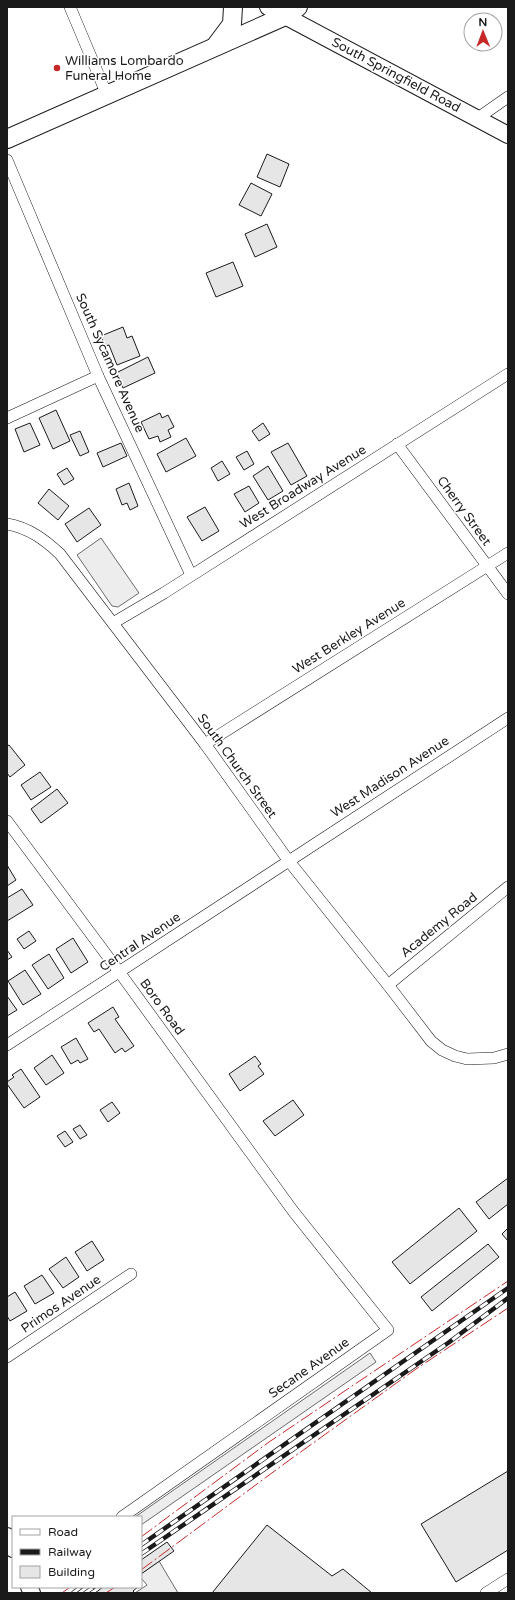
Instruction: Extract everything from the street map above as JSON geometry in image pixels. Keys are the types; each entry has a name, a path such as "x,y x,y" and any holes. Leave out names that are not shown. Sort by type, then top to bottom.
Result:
{"main road":[{"path":"214,48 232,24 234,7"},
{"name":"South Springfield Road","path":"268,7 291,11 508,135"},
{"path":"7,139 214,48 291,11"},
{"path":"7,1536 12,1547"}],"street":[{"path":"70,7 107,94"},
{"path":"478,118 508,97"},
{"name":"South Sycamore Avenue","path":"7,160 98,376 191,575"},
{"name":"West Broadway Avenue","path":"113,623 508,374"},
{"path":"7,418 98,376"},
{"name":"Cherry Street","path":"397,444 508,594"},
{"name":"South Church Street","path":"7,524 20,526 34,533 48,542 60,554 205,744 288,860 388,984 431,1041 442,1050 467,1059 494,1058 508,1054"},
{"name":"West Berkley Avenue","path":"205,744 508,553"},
{"name":"West Madison Avenue","path":"288,860 508,718"},
{"name":"Boro Road","path":"7,821 120,973 293,1211"},
{"name":"Central Avenue","path":"7,1045 120,973 288,860"},
{"name":"Academy Road","path":"388,984 508,887"},
{"name":"Secane Avenue","path":"123,1516 388,1330 293,1211"},
{"name":"Primos Avenue","path":"7,1357 132,1274"},
{"path":"486,1593 508,1578"}],"shaded area":[{"path":"101,538 139,593 118,607 112,606 77,555"},
{"path":"370,1353 376,1362 142,1524 142,1516 136,1516"},
{"path":"159,1561 178,1593 135,1593 147,1585 142,1579 142,1573"}],"building":[{"path":"267,154 289,164 280,187 257,177"},
{"path":"251,183 272,194 261,216 239,205"},
{"path":"267,224 277,247 255,257 245,234"},
{"path":"233,262 243,286 216,297 206,273"},
{"path":"123,327 127,338 132,336 140,356 117,365 109,345 105,346 101,336"},
{"path":"148,357 155,373 123,388 116,373"},
{"path":"56,410 70,441 53,449 39,418"},
{"path":"160,413 162,418 168,415 174,427 168,430 171,437 160,442 158,436 149,439 141,422"},
{"path":"30,423 40,445 24,452 15,429"},
{"path":"263,423 270,434 259,441 252,431"},
{"path":"80,431 89,452 80,456 70,435"},
{"path":"186,438 196,456 166,472 157,454"},
{"path":"121,443 127,456 103,467 97,453"},
{"path":"288,443 307,476 291,485 271,452"},
{"path":"247,451 254,464 244,470 236,457"},
{"path":"222,461 230,474 218,481 211,468"},
{"path":"268,466 283,491 268,500 253,476"},
{"path":"67,468 74,479 64,485 57,474"},
{"path":"129,483 138,506 130,510 127,503 122,505 116,489"},
{"path":"249,486 259,503 245,512 234,494"},
{"path":"49,489 69,506 58,520 38,503"},
{"path":"205,507 219,531 202,541 187,517"},
{"path":"89,508 101,525 77,542 65,524"},
{"path":"9,745 25,765 10,777 7,773 7,746"},
{"path":"40,772 51,787 31,800 21,785"},
{"path":"57,789 68,803 41,823 31,809"},
{"path":"7,865 16,880 7,886"},
{"path":"22,889 33,905 7,921 7,898"},
{"path":"29,931 36,941 24,949 17,939"},
{"path":"73,938 88,962 71,973 56,949"},
{"path":"7,950 12,957 7,960"},
{"path":"49,954 64,978 48,989 32,965"},
{"path":"25,970 41,994 23,1005 8,981"},
{"path":"7,996 17,1010 7,1016"},
{"path":"113,1007 119,1017 115,1019 134,1046 125,1052 122,1048 115,1053 99,1029 94,1032 88,1023"},
{"path":"76,1038 88,1059 80,1063 78,1060 71,1064 61,1047"},
{"path":"52,1055 64,1073 46,1085 34,1068"},
{"path":"255,1056 261,1064 258,1066 264,1074 240,1091 229,1074"},
{"path":"21,1069 40,1097 24,1108 7,1084 7,1082 14,1077 12,1075"},
{"path":"293,1100 304,1115 275,1136 263,1121"},
{"path":"112,1102 120,1113 108,1122 100,1110"},
{"path":"80,1125 87,1135 80,1139 73,1129"},
{"path":"65,1131 73,1142 65,1147 57,1136"},
{"path":"508,1178 508,1204 489,1219 476,1202"},
{"path":"459,1208 477,1231 410,1284 392,1262"},
{"path":"508,1228 508,1241 502,1234"},
{"path":"92,1241 104,1260 87,1271 75,1252"},
{"path":"488,1244 499,1257 432,1311 421,1297"},
{"path":"66,1257 79,1277 63,1288 49,1269"},
{"path":"42,1275 54,1293 35,1304 24,1286"},
{"path":"15,1292 27,1311 10,1321 7,1316 7,1297"},
{"path":"508,1471 508,1550 456,1582 421,1524"},
{"path":"267,1525 332,1576 343,1569 372,1593 212,1593"},
{"path":"167,1542 174,1551 142,1573 142,1559"},
{"path":"102,1588 137,1588 133,1591 135,1593 95,1593"}],"railway":[{"path":"142,1544 508,1288"},
{"path":"142,1553 448,1343 508,1298"},
{"path":"73,1593 80,1588"},
{"path":"85,1593 92,1588"}],"power":[{"path":"142,1536 269,1442 508,1281"},
{"path":"142,1569 416,1369 508,1308"},
{"path":"62,1593 69,1588"},
{"path":"106,1593 114,1588"}],"place":[{"name":"Williams Lombardo Funeral Home","path":"57,68"}]}
